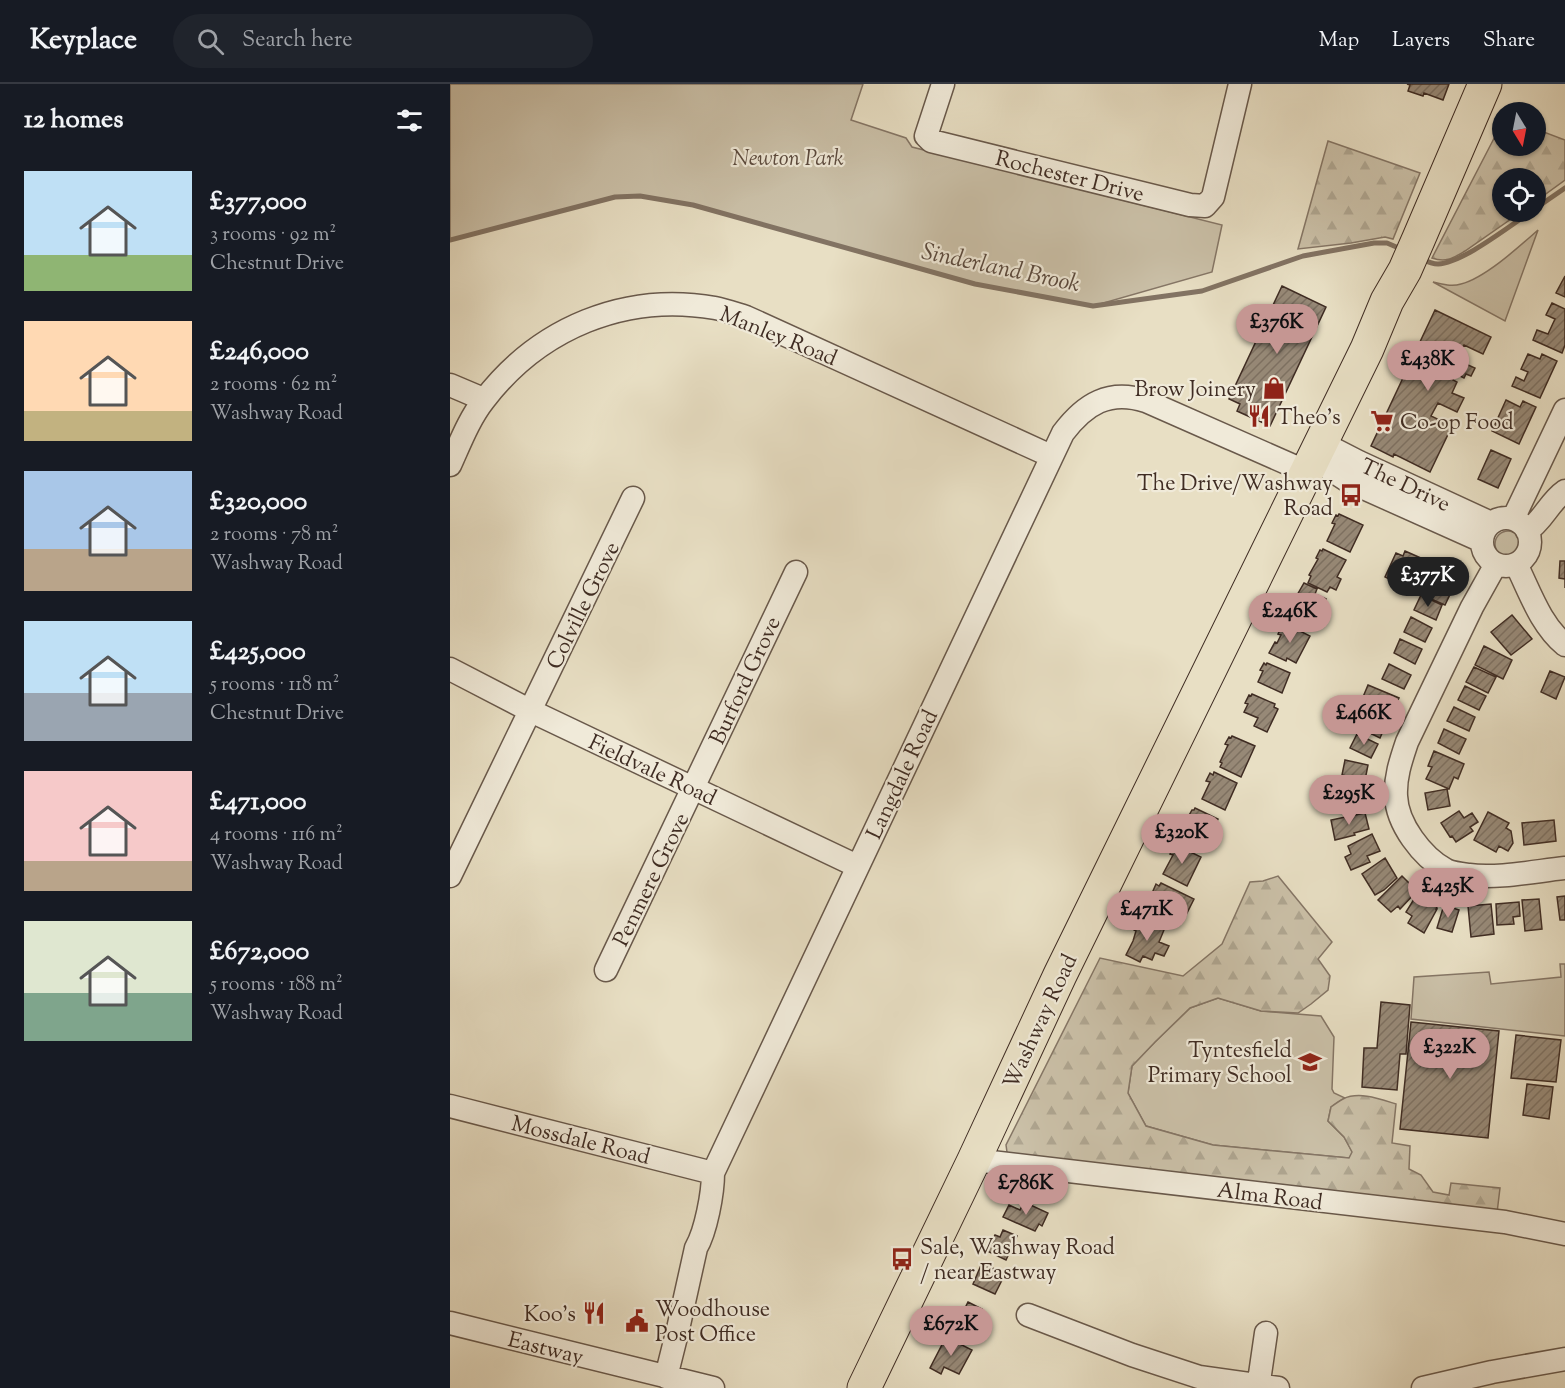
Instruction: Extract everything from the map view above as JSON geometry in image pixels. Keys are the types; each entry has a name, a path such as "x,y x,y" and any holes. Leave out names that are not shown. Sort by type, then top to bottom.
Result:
{"highway":[{"name":"Washway Road","path":"864,1388 1060,975 1367,350 1485,84"}],"street":[{"name":"Rochester Drive","path":"943,84 926,136 931,141 1190,205 1205,206 1213,197 1240,84"},
{"name":"Manley Road","path":"450,465 482,402 520,360 573,325 598,315 655,304 688,304 717,308 746,317 1051,456"},
{"path":"450,385 476,396 482,402"},
{"name":"Langdale Road","path":"666,1377 696,1248 701,1239 713,1186 713,1173 1063,433 1088,407 1105,399 1134,397 1309,468"},
{"path":"1565,410 1503,529 1483,548 1486,555 1506,564 1554,636 1565,645"},
{"name":"The Drive","path":"1309,468 1316,485 1330,481 1348,481"},
{"name":"The Drive","path":"1309,468 1503,529"},
{"name":"The Drive","path":"1309,468 1503,529"},
{"path":"1503,529 1535,526 1557,497 1565,491"},
{"name":"Colville Grove","path":"450,876 633,498"},
{"path":"1503,529 1530,543 1526,556 1506,564 1472,607 1407,742 1399,765 1396,798 1401,819 1411,837 1436,863 1448,871 1492,876 1565,868"},
{"name":"Burford Grove","path":"693,788 796,572"},
{"name":"Fieldvale Road","path":"450,669 531,711 857,866"},
{"name":"Penmere Grove","path":"606,970 693,788"},
{"name":"Mossdale Road","path":"450,1106 713,1173"},
{"name":"Alma Road","path":"974,1160 1505,1222 1565,1234"},
{"path":"1028,1315 1132,1355 1199,1377 1265,1387 1266,1333"},
{"name":"Eastway","path":"450,1323 713,1388"},
{"path":"1423,1388 1492,1372 1565,1359"}],"green space":[{"name":"Newton Park","path":"450,84 863,84 851,120 906,138 912,147 1222,225 1212,272 1093,306 975,284 693,205 640,196 615,197 450,240"},
{"path":"1546,133 1565,140 1565,180 1546,194 1546,168 1492,168 1492,222 1507,222 1457,256 1445,260 1432,258 1492,142 1492,156 1546,156"},
{"path":"1328,141 1420,173 1393,239 1385,237 1298,249"},
{"path":"1538,230 1505,321 1433,282 1454,285 1470,281 1502,261"},
{"path":"1508,531 1517,535 1521,544 1517,553 1508,557 1499,553 1495,544 1499,535"},
{"path":"1278,876 1332,942 1318,959 1330,976 1328,990 1298,1013 1261,1011 1218,998 1190,1008 1132,1066 1128,1093 1146,1126 1213,1145 1349,1158 1352,1152 1344,1137 1328,1121 1331,1107 1349,1097 1376,1098 1396,1104 1392,1143 1410,1146 1409,1169 1421,1175 1433,1192 1449,1195 1451,1183 1500,1188 1497,1213 1009,1155 1007,1152 1006,1145 1100,958 1183,976 1222,944 1250,882"},
{"path":"1560,964 1565,964 1565,1036 1411,1019 1414,977 1489,972 1491,984 1561,977"},
{"path":"1218,998 1261,1011 1321,1016 1334,1037 1332,1089 1334,1093 1345,1098 1331,1107 1328,1121 1344,1137 1353,1153 1349,1158 1213,1145 1146,1126 1128,1093 1132,1066 1190,1008"}],"building":[{"path":"1407,84 1449,84 1443,100 1424,93 1423,96 1408,91 1410,85"},
{"path":"1565,276 1565,297 1556,293"},
{"path":"1282,286 1326,307 1270,426 1237,411 1240,404 1229,399"},
{"path":"1552,303 1565,309 1565,345 1562,353 1533,340 1537,330 1548,334 1555,319 1546,315"},
{"path":"1435,310 1491,337 1483,354 1464,345 1457,360 1475,368 1471,376 1466,374 1464,378 1456,374 1453,380 1457,382 1452,393 1464,398 1457,412 1438,403 1431,416 1452,426 1430,472 1394,454 1393,457 1371,446"},
{"path":"1528,354 1540,359 1542,354 1557,361 1540,398 1512,386 1516,377 1524,381 1528,372 1521,369"},
{"path":"1506,400 1520,407 1523,401 1536,407 1519,444 1492,431"},
{"path":"1491,450 1511,459 1498,488 1478,479"},
{"path":"1339,514 1363,525 1350,552 1327,541 1335,524 1332,523"},
{"path":"1323,549 1346,560 1337,577 1341,579 1336,590 1330,587 1327,592 1308,583 1311,576 1309,575 1318,559 1316,558"},
{"path":"1405,551 1450,571 1444,584 1453,588 1445,605 1431,599 1434,592 1397,576 1395,582 1385,577 1396,553 1403,556"},
{"path":"1560,561 1565,561 1565,579 1559,578"},
{"path":"1304,583 1317,589 1315,594 1326,599 1315,625 1292,615 1298,598 1296,597"},
{"path":"1421,595 1442,605 1436,620 1414,610"},
{"path":"1512,615 1532,639 1511,655 1491,632"},
{"path":"1411,617 1432,628 1425,642 1404,632"},
{"path":"1286,624 1310,636 1296,663 1269,653 1281,635 1278,634 1282,626"},
{"path":"1400,639 1422,649 1415,664 1394,653"},
{"path":"1484,646 1512,660 1503,679 1475,665"},
{"path":"1264,663 1290,673 1282,693 1258,682"},
{"path":"1389,664 1411,675 1404,689 1382,679"},
{"path":"1474,667 1496,677 1488,693 1466,682"},
{"path":"1550,671 1565,677 1556,699 1541,692"},
{"path":"1368,685 1399,698 1388,721 1358,709"},
{"path":"1465,686 1486,696 1479,710 1458,700"},
{"path":"1252,694 1275,704 1274,707 1278,709 1267,732 1254,726 1258,718 1244,712 1248,704 1245,703"},
{"path":"1454,707 1475,717 1469,731 1447,721"},
{"path":"1366,714 1387,722 1380,738 1359,728"},
{"path":"1444,729 1466,739 1459,754 1438,743"},
{"path":"1357,734 1378,744 1371,758 1350,748"},
{"path":"1232,736 1255,746 1241,777 1220,767 1228,745 1225,744"},
{"path":"1434,751 1464,764 1458,779 1454,777 1449,789 1426,779 1432,767 1428,766"},
{"path":"1345,760 1368,765 1365,780 1342,775"},
{"path":"1214,772 1237,783 1225,810 1202,799 1210,782 1206,781 1210,773 1213,775"},
{"path":"1365,789 1366,805 1342,806 1341,790"},
{"path":"1447,789 1450,806 1428,810 1425,793"},
{"path":"1195,808 1218,819 1207,848 1182,838 1191,818 1188,817"},
{"path":"1459,811 1464,818 1472,813 1478,822 1470,827 1473,831 1456,842 1441,823"},
{"path":"1488,812 1509,823 1506,828 1511,831 1513,843 1508,851 1499,846 1496,852 1474,840"},
{"path":"1365,813 1369,829 1335,840 1331,820"},
{"path":"1554,820 1556,841 1524,845 1522,823"},
{"path":"1372,834 1380,851 1367,856 1370,862 1351,870 1345,857 1351,854 1348,846"},
{"path":"1174,846 1201,857 1187,886 1163,874 1173,855 1170,854"},
{"path":"1385,858 1397,878 1375,895 1362,874"},
{"path":"1402,876 1417,891 1400,909 1398,906 1391,912 1378,900"},
{"path":"1161,883 1194,899 1185,917 1174,912 1167,925 1145,914 1155,892 1153,891 1156,884 1159,886"},
{"path":"1419,891 1439,903 1424,933 1408,923 1412,916 1406,912"},
{"path":"1565,896 1565,920 1560,920 1557,897"},
{"path":"1539,899 1542,929 1525,931 1522,900"},
{"path":"1519,902 1520,916 1513,917 1514,924 1497,925 1496,904"},
{"path":"1491,904 1494,934 1471,937 1468,906"},
{"path":"1444,905 1459,910 1452,932 1437,928"},
{"path":"1142,920 1164,930 1159,942 1169,946 1164,956 1155,953 1152,960 1143,956 1140,962 1126,955 1133,941 1138,921"},
{"path":"1381,1002 1410,1005 1406,1054 1400,1054 1397,1090 1362,1087 1364,1048 1377,1048"},
{"path":"1411,1022 1499,1031 1488,1138 1400,1129"},
{"path":"1516,1035 1561,1040 1556,1082 1511,1078"},
{"path":"1527,1084 1553,1087 1549,1119 1523,1115"},
{"path":"1024,1202 1048,1213 1042,1226 1039,1224 1035,1231 1003,1217 1009,1205 1020,1210"},
{"path":"1003,1230 1017,1236 1006,1260 987,1251 995,1235 1000,1237"},
{"path":"982,1263 1005,1274 995,1294 973,1284"},
{"path":"968,1302 982,1309 970,1333 951,1324 959,1308 964,1310"},
{"path":"946,1337 972,1350 959,1374 944,1367 941,1374 930,1368"}],"waterway":[{"name":"Sinderland Brook","path":"1546,201 1565,188"},
{"name":"Sinderland Brook","path":"450,240 615,197 640,196 693,205 975,284 1093,306 1202,291 1303,256 1374,243 1387,243 1401,249"},
{"name":"Sinderland Brook","path":"1420,258 1431,263 1448,262 1473,251 1516,222"}],"place":[{"name":"Brow Joinery","path":"1274,388"},
{"name":"Theo's","path":"1259,416"},
{"name":"Co-op Food","path":"1382,421"},
{"name":"The Drive/Washway Road","path":"1351,495"},
{"name":"Tyntesfield Primary School","path":"1310,1062"},
{"name":"Sale, Washway Road / near Eastway","path":"902,1259"},
{"name":"Koo's","path":"594,1313"},
{"name":"Woodhouse Post Office","path":"637,1321"}]}
